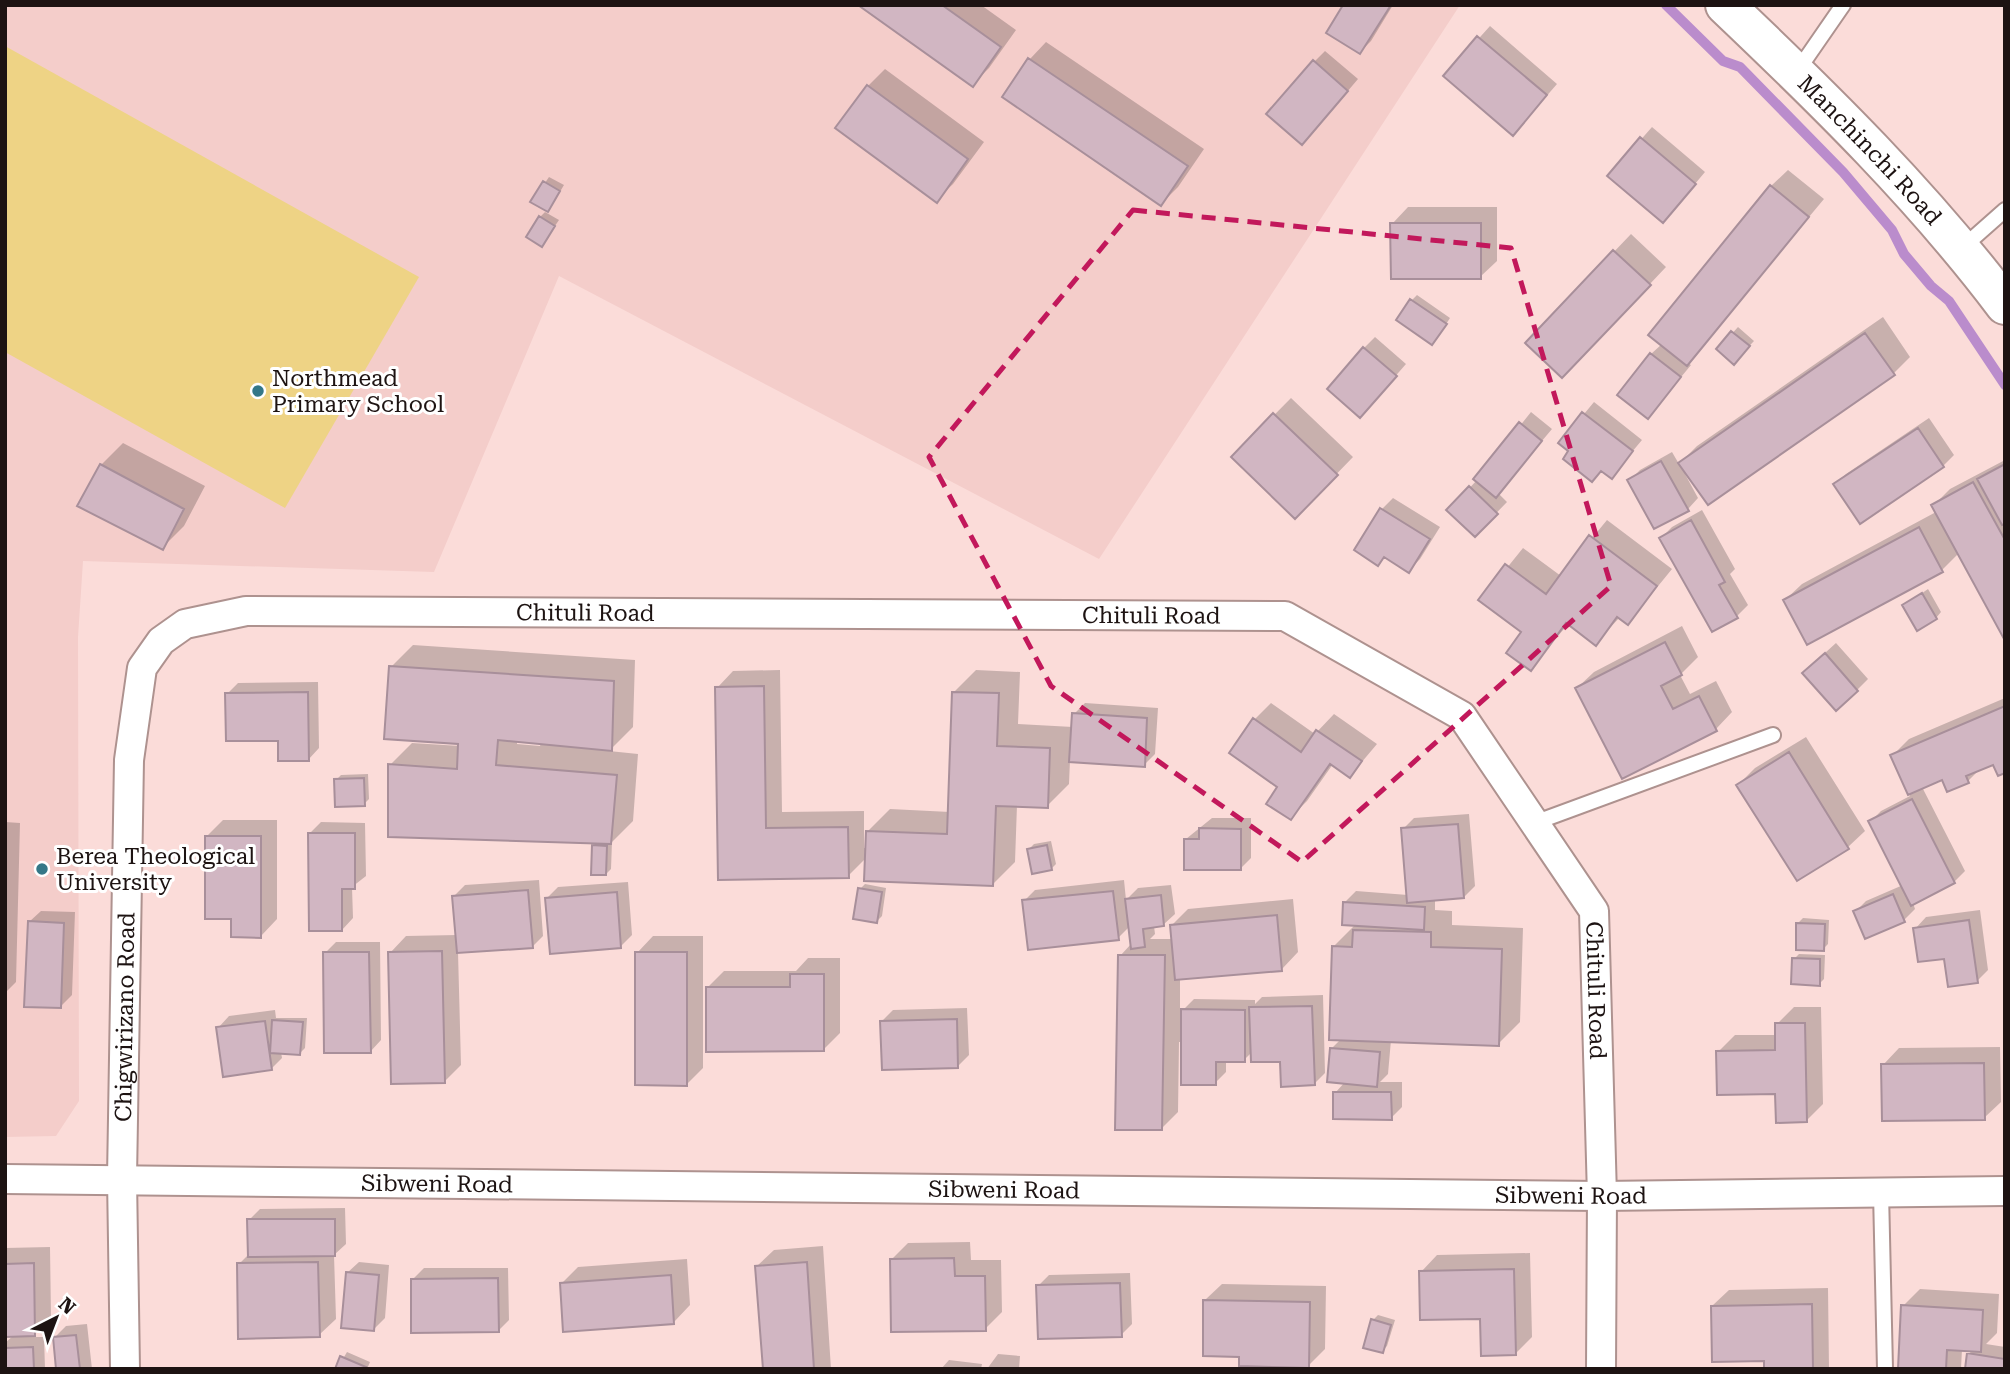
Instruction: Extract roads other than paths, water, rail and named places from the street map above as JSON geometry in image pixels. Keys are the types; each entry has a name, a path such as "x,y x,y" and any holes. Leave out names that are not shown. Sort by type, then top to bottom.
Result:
{"main road":[{"name":"Manchinchi Road","path":"1725,5 1865,141 1962,248 2005,305"}],"street":[{"name":"Chituli Road","path":"142,668 161,641 185,624 246,611 1285,616 1462,716 1594,911 1602,1196 1601,1369"},
{"name":"Chigwirizano Road","path":"125,1369 122,1178 130,760 142,668"},
{"name":"Sibweni Road","path":"5,1179 122,1178 1602,1196 2005,1191"}],"lane":[{"path":"1796,73 1843,5"},
{"path":"1962,248 2005,210"},
{"path":"1534,823 1773,735"},
{"path":"1881,1192 1885,1369"}],"waterway":[{"path":"1666,5 1723,61 1740,67 1843,172 1892,230 1904,254 1931,286 1949,301 2005,385"}],"place":[{"name":"Northmead Primary School","path":"258,391"},
{"name":"Berea Theological University","path":"42,869"}]}
